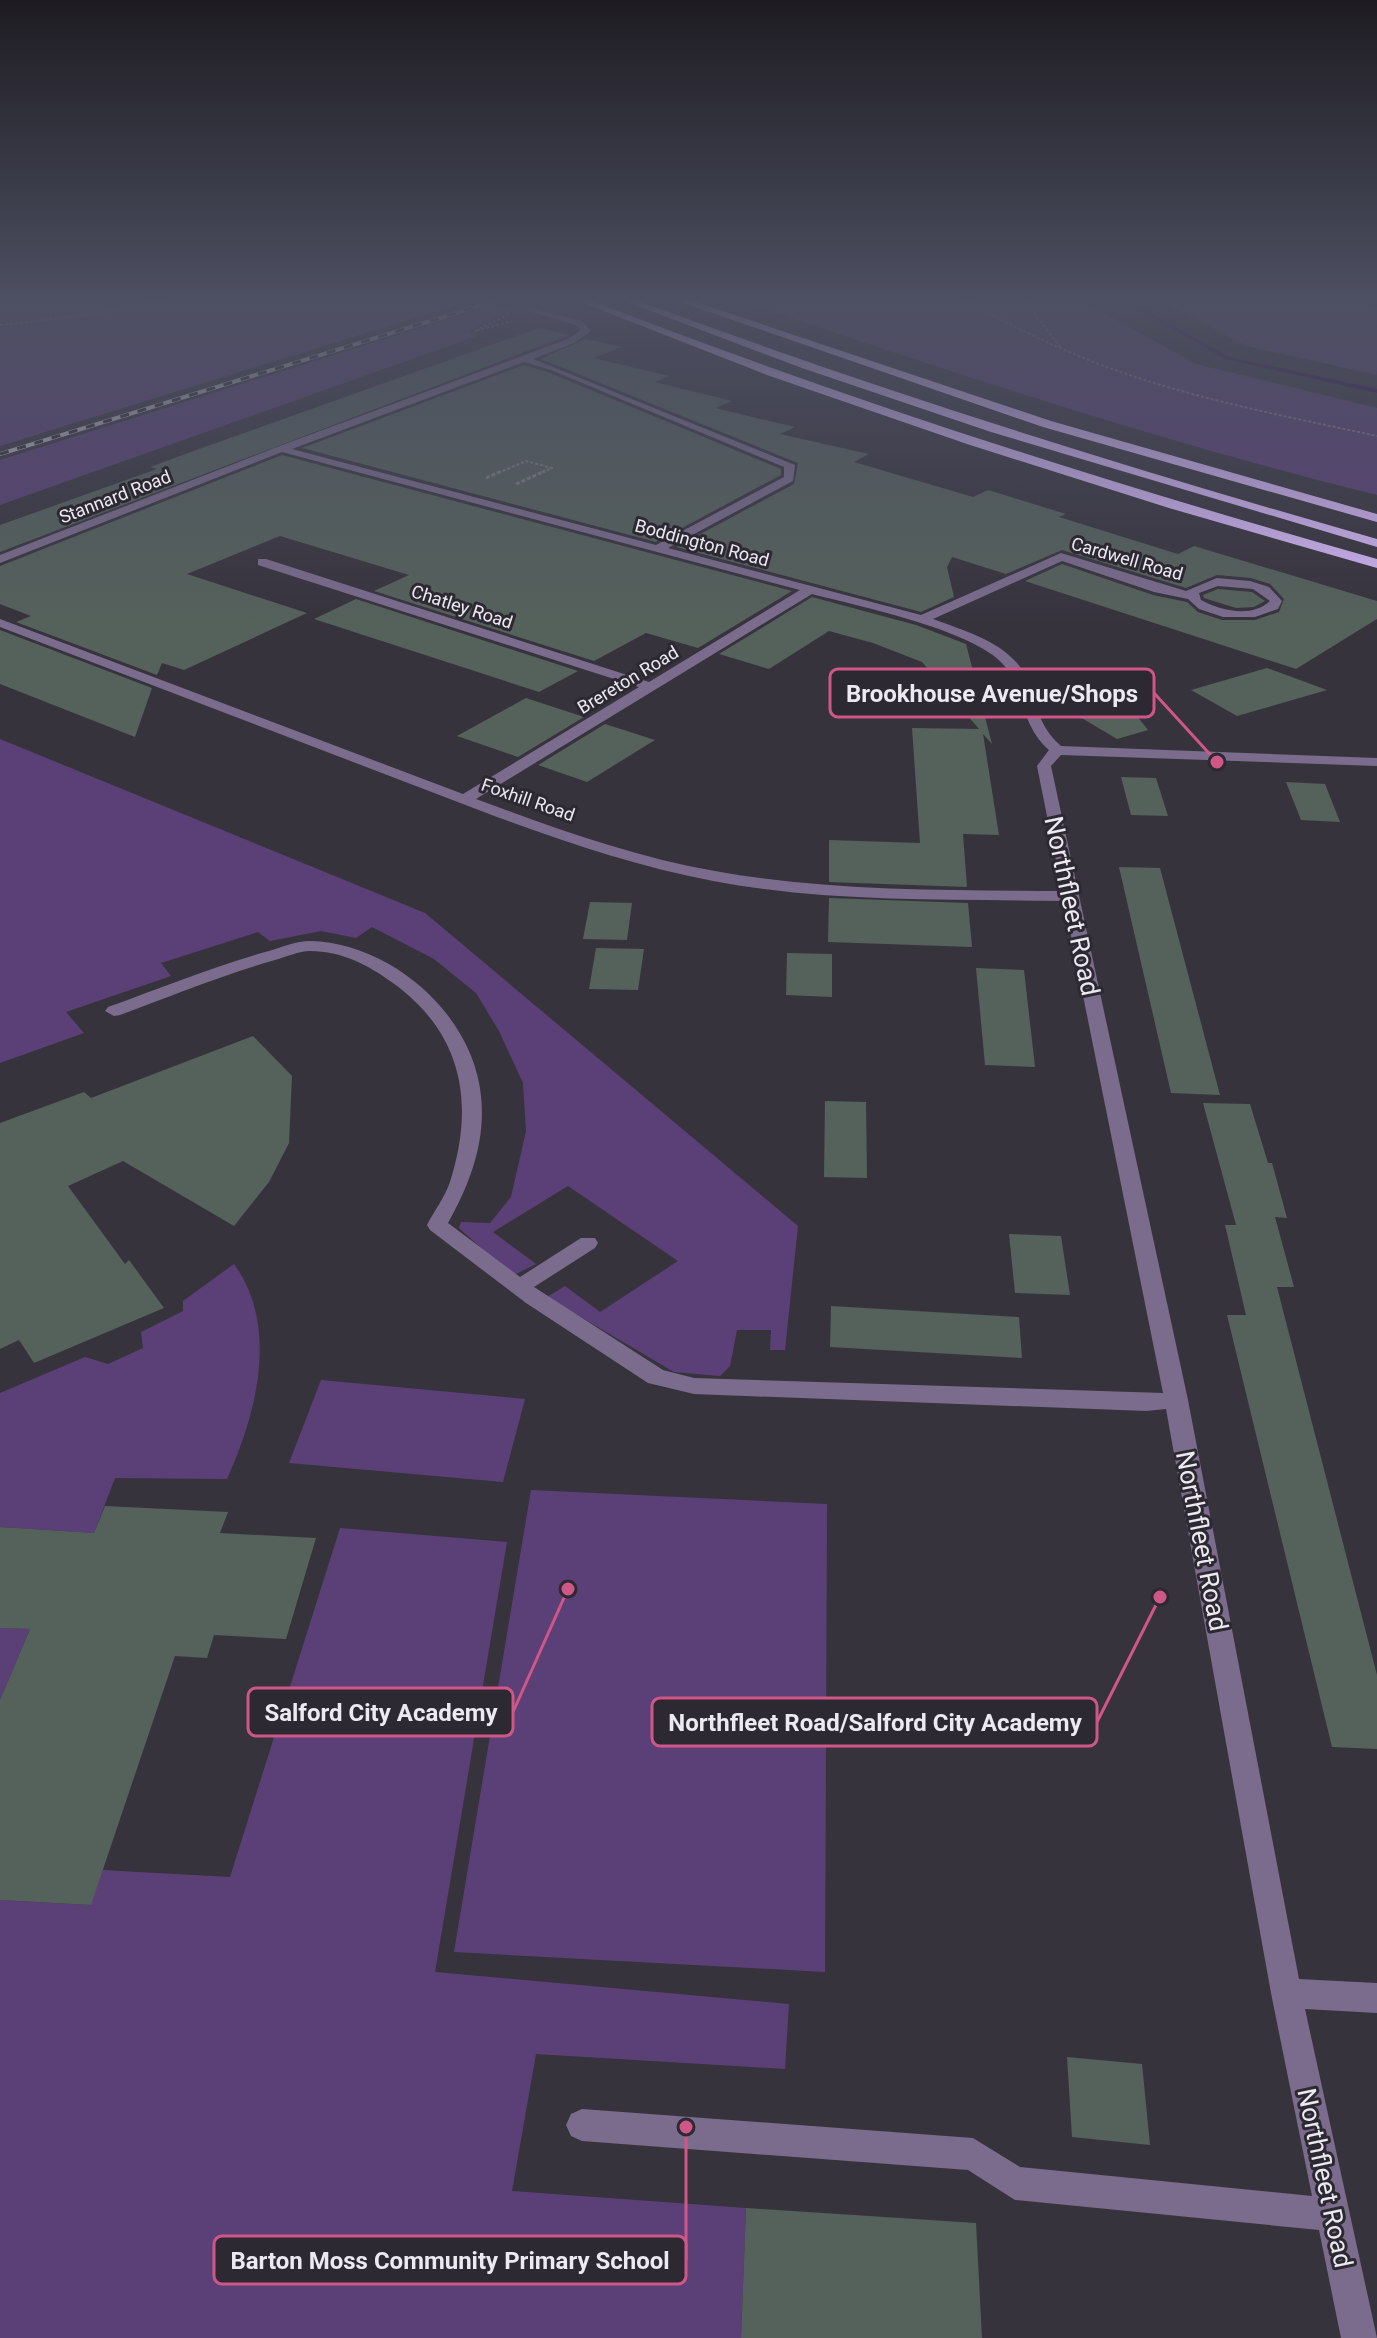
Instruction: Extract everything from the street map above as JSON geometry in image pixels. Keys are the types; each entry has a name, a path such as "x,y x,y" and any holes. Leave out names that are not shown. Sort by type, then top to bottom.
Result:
{"highway":[{"path":"865,406 1173,505 1377,564"},
{"path":"923,406 1377,543"},
{"path":"992,406 1377,518"}],"street":[{"name":"Stannard Road","path":"0,559 394,406"},
{"path":"647,406 790,465 789,479 657,549"},
{"name":"Boddington Road","path":"281,449 922,619 985,644 1012,666 1040,735 1057,750"},
{"name":"Cardwell Road","path":"922,619 1061,557 1158,589 1191,596 1203,607 1243,615 1267,611 1276,601 1265,590 1230,582 1197,587 1191,596"},
{"name":"Chatley Road","path":"262,562 652,687"},
{"name":"Brereton Road","path":"464,800 809,590"},
{"name":"Foxhill Road","path":"0,623 464,800 631,857 764,884 885,892 1069,896"},
{"path":"1057,750 1377,762"},
{"name":"Northfleet Road","path":"1057,750 1044,766 1176,1400 1286,1993 1359,2338"},
{"path":"114,1011 241,964 306,946 334,948 374,961 415,991 444,1023 464,1057 472,1096 471,1134 459,1185 437,1225 519,1287 656,1377 694,1386 1131,1402 1176,1400"},
{"path":"519,1287 588,1243"},
{"path":"1286,1993 1377,1998"},
{"path":"582,2125 973,2154 1015,2183 1333,2215"}],"path":[{"path":"1239,406 1377,436"},
{"path":"448,493 526,461 552,468 478,501"}],"shaded area":[{"path":"0,406 129,406 0,446"},
{"path":"171,406 279,406 0,505 0,460"},
{"path":"1061,406 1377,408 1377,495 1213,452"},
{"path":"0,739 425,913 798,1226 785,1350 770,1350 771,1330 737,1330 730,1366 720,1376 674,1372 547,1297 565,1286 600,1312 678,1261 568,1186 493,1232 536,1264 512,1276 459,1228 461,1222 490,1223 511,1197 526,1131 523,1083 499,1031 476,993 434,959 372,927 356,938 321,931 270,941 258,932 161,963 171,976 66,1012 84,1033 0,1063"},
{"path":"234,1264 248,1289 260,1343 254,1399 238,1454 227,1479 115,1478 94,1533 0,1527 0,1393 85,1357 108,1364 143,1348 141,1332 183,1311 183,1301"},
{"path":"321,1380 525,1399 503,1482 289,1463"},
{"path":"531,1490 827,1504 825,1972 454,1952"},
{"path":"340,1528 507,1542 435,1972 789,2004 785,2069 536,2054 512,2191 746,2208 741,2338 0,2338 0,1900 90,1905 102,1870 230,1877"},
{"path":"0,1628 30,1629 0,1700"}],"building":[{"path":"320,406 383,406 0,552 0,525 157,469 150,467"},
{"path":"414,406 630,406 781,469 781,475 656,542 302,448"},
{"path":"657,406 720,406 715,408 795,427 780,434 869,454 854,462 973,497 988,490 1066,514 1059,517 1178,554 1194,546 1377,601 1377,619 1296,669 1025,581 1062,564 1153,595 1187,602 1198,612 1222,620 1255,620 1279,612 1284,599 1270,584 1251,578 1217,575 1186,588 1062,550 1006,574 952,557 947,567 954,597 921,612 676,547 794,484 798,463"},
{"path":"282,455 792,591 698,648 646,633 594,661 374,591 409,575 280,536 187,574 307,613 184,670 162,663 157,675 16,622 31,616 0,604 0,566"},
{"path":"1218,589 1252,592 1265,601 1254,607 1236,608 1204,598 1203,595"},
{"path":"812,597 916,625 966,644 992,744 983,734 999,835 963,834 967,887 829,882 829,840 920,843 912,728 979,729 922,662 873,643 829,631 769,669 719,654"},
{"path":"356,599 578,671 539,692 314,619"},
{"path":"0,630 152,688 135,737 0,684"},
{"path":"1267,668 1327,690 1237,716 1191,690"},
{"path":"1121,696 1148,730 1117,739 1070,711"},
{"path":"526,698 584,717 518,757 457,736"},
{"path":"605,724 655,740 587,782 538,765"},
{"path":"1121,777 1156,778 1168,816 1131,815"},
{"path":"1286,782 1325,784 1340,822 1301,820"},
{"path":"1119,867 1160,868 1220,1095 1171,1093"},
{"path":"829,898 968,903 972,947 828,942"},
{"path":"590,902 632,903 627,940 583,939"},
{"path":"596,948 644,949 638,990 589,989"},
{"path":"787,953 832,954 832,997 786,995"},
{"path":"976,968 1024,970 1035,1067 985,1065"},
{"path":"253,1036 292,1076 289,1143 269,1182 234,1226 123,1161 68,1186 125,1264 129,1260 164,1308 34,1363 19,1340 0,1349 0,1123 84,1092 91,1098"},
{"path":"825,1101 866,1102 867,1178 824,1177"},
{"path":"1203,1103 1250,1104 1268,1163 1272,1163 1287,1218 1275,1217 1294,1287 1277,1287 1377,1675 1377,1749 1332,1747 1227,1315 1246,1315 1225,1225 1236,1225"},
{"path":"1009,1234 1061,1236 1070,1295 1015,1293"},
{"path":"831,1306 1019,1317 1022,1358 830,1347"},
{"path":"105,1506 228,1512 220,1533 316,1538 286,1639 214,1635 207,1658 175,1656 91,1905 0,1900 0,1700 30,1629 0,1628 0,1527 94,1533"},
{"path":"1067,2057 1142,2064 1150,2145 1072,2137"},
{"path":"746,2208 976,2223 982,2338 741,2338"}],"railway":[{"path":"0,454 155,406"}],"place":[{"name":"Brookhouse Avenue/Shops","path":"1217,762"},
{"name":"Salford City Academy","path":"568,1589"},
{"name":"Northfleet Road/Salford City Academy","path":"1160,1597"},
{"name":"Barton Moss Community Primary School","path":"686,2127"}]}
